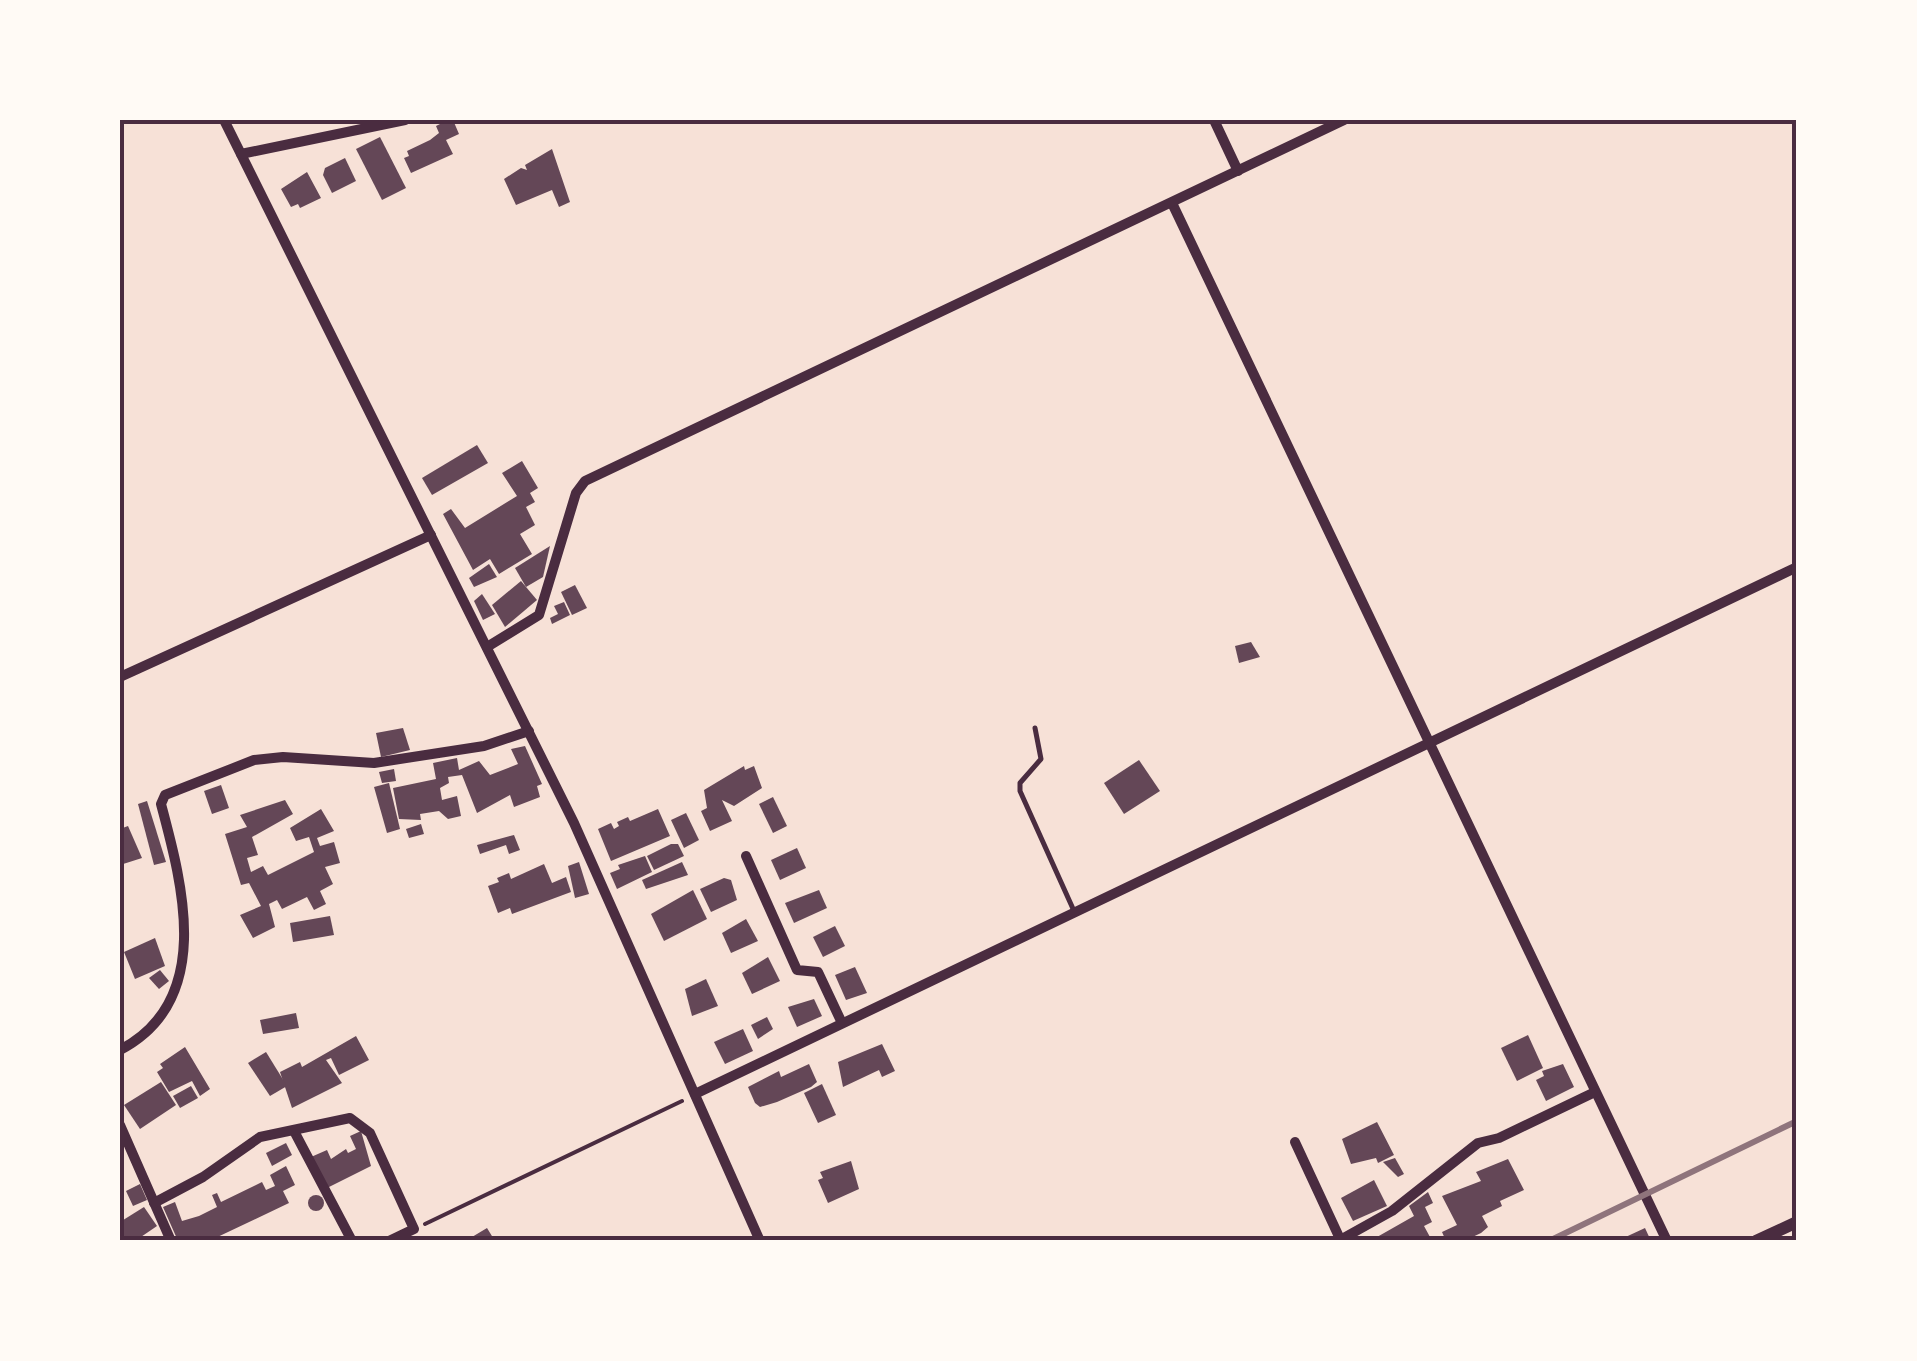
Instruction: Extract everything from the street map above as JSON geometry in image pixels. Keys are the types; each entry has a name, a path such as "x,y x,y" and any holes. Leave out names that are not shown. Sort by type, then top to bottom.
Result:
{"street":[{"path":"224,120 529,731 760,1241"},
{"path":"241,154 405,120"},
{"path":"1214,120 1238,171"},
{"path":"487,647 538,615 576,493 585,482 1344,120"},
{"path":"1172,203 1666,1241"},
{"path":"120,677 431,534"},
{"path":"696,1094 1797,567"},
{"path":"120,1050 141,1039 185,969 180,888 161,804 165,794 254,760 283,757 374,763 484,746 529,731"},
{"path":"746,856 797,970 818,972 841,1022"},
{"path":"1295,1142 1340,1241 1392,1212 1478,1143 1499,1138 1595,1092"},
{"path":"154,1203 203,1177 260,1137 350,1118 362,1124 414,1229 389,1241"},
{"path":"120,1126 171,1241"},
{"path":"294,1130 352,1241"},
{"path":"1756,1241 1797,1222"}],"lane":[{"path":"1036,728 1041,759 1020,784 1020,791 1075,914"}],"path":[{"path":"414,1229 696,1094"}],"building":[{"path":"453,120 459,134 446,140 453,154 411,173 404,158 409,156 407,151 430,140 439,133 436,126"},
{"path":"380,137 406,188 382,200 356,149"},
{"path":"552,149 570,202 559,207 552,190 516,205 504,179 521,168 527,170 525,165"},
{"path":"345,158 356,181 332,193 323,175 325,168"},
{"path":"307,172 321,198 300,208 298,204 291,207 281,189"},
{"path":"477,445 488,463 432,495 422,478"},
{"path":"522,461 538,488 530,493 535,502 526,507 535,525 520,534 532,554 499,574 490,559 473,570 443,514 451,509 465,528 517,496 502,473"},
{"path":"550,546 543,577 526,587 515,568"},
{"path":"489,564 497,577 474,587 469,578"},
{"path":"521,581 537,600 505,627 492,605"},
{"path":"575,585 587,608 572,615 561,592"},
{"path":"482,594 495,614 483,620 474,601"},
{"path":"564,602 570,615 552,624 550,618 558,614 554,606"},
{"path":"1251,642 1260,657 1239,663 1235,646"},
{"path":"403,728 410,750 381,757 376,733"},
{"path":"525,746 542,784 537,786 540,797 514,807 510,795 477,813 462,775 448,777 449,783 440,788 442,800 457,796 461,816 448,819 439,811 420,814 421,820 399,819 393,788 436,779 433,763 457,758 459,770 479,761 490,775 518,764 511,749"},
{"path":"1139,760 1160,791 1124,814 1104,783"},
{"path":"744,766 745,770 754,766 762,788 734,806 722,800 732,821 710,831 701,811 707,808 704,790"},
{"path":"394,769 396,781 382,783 379,772"},
{"path":"389,783 400,829 387,833 374,787"},
{"path":"221,785 229,808 212,814 204,791"},
{"path":"773,797 787,826 773,833 759,804"},
{"path":"285,800 293,814 252,837 258,855 247,858 251,872 263,866 268,875 314,852 309,837 296,841 290,828 321,809 334,831 317,838 320,846 334,842 340,863 325,867 333,884 320,891 326,904 314,910 307,897 282,909 277,900 269,904 275,927 253,938 240,915 261,906 249,883 241,885 225,834 247,827 240,815"},
{"path":"147,801 166,862 154,865 138,804"},
{"path":"658,809 670,836 611,861 598,829 611,823 614,829 619,826 617,822 628,817 630,821"},
{"path":"686,813 699,840 684,848 671,820"},
{"path":"421,824 424,834 409,838 406,829"},
{"path":"128,826 142,858 120,865 120,829"},
{"path":"514,835 520,850 509,854 506,845 480,854 477,845"},
{"path":"678,844 684,856 654,870 647,856"},
{"path":"797,848 806,868 780,880 771,860"},
{"path":"645,856 652,872 617,889 610,873 620,869 618,865"},
{"path":"579,862 589,894 575,898 568,866"},
{"path":"682,862 688,875 646,889 642,880"},
{"path":"544,864 552,883 566,877 571,892 512,914 510,908 498,913 488,886 509,873 511,879"},
{"path":"724,878 731,880 737,900 711,912 700,889"},
{"path":"693,890 707,919 664,941 651,914"},
{"path":"819,890 827,908 794,923 785,903"},
{"path":"330,916 334,935 293,942 290,923"},
{"path":"746,919 758,941 731,953 722,933"},
{"path":"835,926 845,946 823,957 813,937"},
{"path":"155,938 165,966 135,979 124,952"},
{"path":"768,957 780,981 752,994 742,973"},
{"path":"855,967 867,993 846,1000 835,975"},
{"path":"160,970 169,981 159,989 149,978"},
{"path":"706,979 718,1006 692,1016 685,989"},
{"path":"814,999 822,1016 797,1027 788,1007"},
{"path":"296,1013 299,1028 263,1034 260,1020"},
{"path":"767,1017 773,1029 758,1039 751,1025"},
{"path":"743,1029 753,1051 725,1064 714,1042"},
{"path":"1528,1035 1543,1068 1517,1081 1501,1048"},
{"path":"356,1036 369,1060 339,1075 331,1058 326,1060 342,1083 292,1108 280,1072 300,1062 302,1067"},
{"path":"882,1044 895,1071 882,1077 879,1070 843,1087 838,1062"},
{"path":"185,1047 210,1089 200,1096 192,1081 169,1092 157,1072 163,1068 160,1064"},
{"path":"266,1052 287,1086 270,1096 248,1063"},
{"path":"809,1064 817,1082 811,1087 760,1107 755,1103 748,1087 779,1071 781,1077"},
{"path":"1563,1064 1574,1087 1546,1101 1536,1080 1544,1076 1542,1071"},
{"path":"161,1082 176,1105 140,1129 124,1105"},
{"path":"822,1084 836,1115 818,1123 804,1093"},
{"path":"191,1086 198,1098 180,1108 173,1096"},
{"path":"1377,1122 1394,1155 1378,1163 1376,1158 1351,1164 1342,1139"},
{"path":"361,1131 371,1166 325,1189 311,1157 327,1150 331,1159 346,1149 348,1153 356,1149 350,1136"},
{"path":"286,1143 292,1155 272,1166 266,1153"},
{"path":"1395,1158 1404,1174 1398,1177 1383,1162"},
{"path":"1508,1159 1524,1190 1500,1201 1502,1206 1482,1216 1488,1227 1481,1233 1464,1241 1446,1241 1442,1232 1457,1225 1442,1196 1481,1181 1476,1172"},
{"path":"851,1161 859,1189 828,1203 818,1180 823,1178 820,1172"},
{"path":"286,1166 295,1185 283,1191 289,1203 209,1241 178,1241 163,1207 175,1202 182,1221 199,1216 217,1207 212,1195 217,1193 221,1202 262,1182 266,1190 275,1186 270,1175"},
{"path":"1374,1180 1387,1206 1353,1221 1341,1198"},
{"path":"140,1184 147,1200 133,1206 126,1191"},
{"path":"1428,1192 1433,1203 1425,1207 1432,1222 1424,1226 1430,1237 1423,1241 1370,1241 1414,1216 1409,1206"},
{"path":"316,1195 324,1203 316,1211 308,1203"},
{"path":"144,1207 157,1226 135,1241 123,1241 120,1222"},
{"path":"487,1228 495,1241 457,1241 465,1237 467,1240"},
{"path":"1645,1228 1651,1241 1617,1241"}],"railway":[{"path":"1549,1241 1797,1121"}]}
